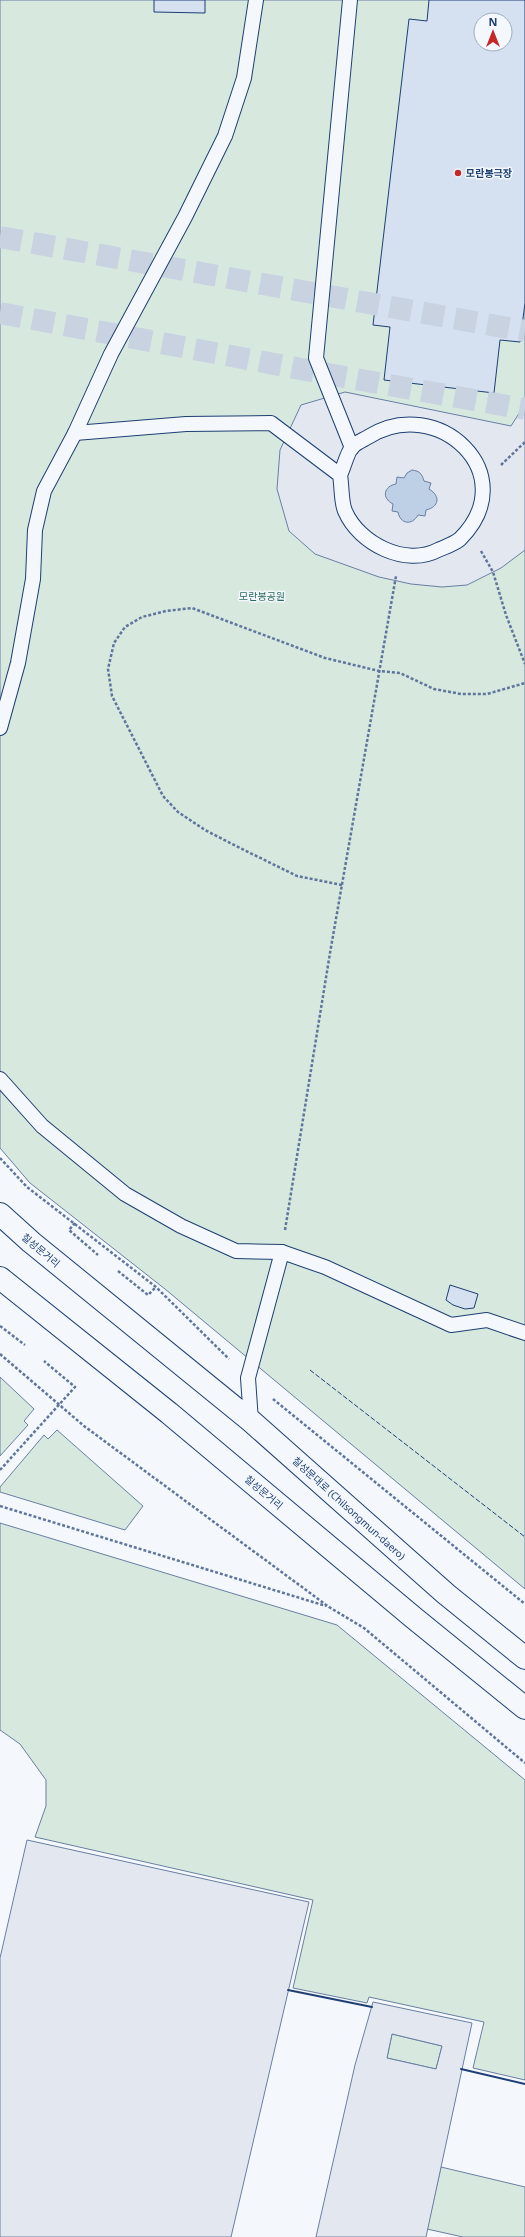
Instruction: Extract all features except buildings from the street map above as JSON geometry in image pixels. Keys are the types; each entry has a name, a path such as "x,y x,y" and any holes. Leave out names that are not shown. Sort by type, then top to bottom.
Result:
{"main road":[{"name":"칠성문거리","path":"0,1214 31,1242 251,1421"},
{"name":"칠성문거리","path":"0,1278 169,1413 414,1618 525,1708"},
{"name":"칠성문대로 (Chilsongmun-daero)","path":"251,1421 446,1594 525,1658"}],"lane":[{"path":"0,728 18,663 33,579 36,530 44,491 75,433 111,354 184,217 225,136 244,78 256,0"},
{"path":"350,0 316,358 352,448"},
{"path":"75,433 186,424 271,423 340,475"},
{"path":"414,423 447,434 471,452 484,482 478,513 459,539 431,554 398,555 366,540 344,511 340,475 352,448 380,429 414,423"},
{"path":"0,1079 42,1126 125,1194 181,1226 236,1251 282,1252 325,1267 451,1325 487,1320 525,1333"},
{"path":"251,1421 248,1378 282,1252"}],"path":[{"path":"484,482 525,442"},
{"path":"467,528 494,572 506,615 525,664"},
{"path":"282,1252 342,885 395,581"},
{"path":"342,885 297,876 205,830 178,812 163,796 112,696 108,669 114,643 125,627 142,617 166,611 192,608 325,658 379,671 400,672 434,689 461,694 487,694 525,683"},
{"path":"75,1223 69,1230 98,1254"},
{"path":"118,1271 148,1295 156,1287"},
{"path":"0,1326 24,1345"},
{"path":"0,1354 84,1426 330,1607 364,1628 525,1763"},
{"path":"0,1470 60,1406 75,1387 44,1361"},
{"path":"0,1506 330,1607"}],"green space":[{"name":"모란봉공원","path":"0,0 525,0 525,1589 165,1289 30,1183 0,1148"},
{"path":"0,1377 34,1409 24,1421 28,1425 0,1456"},
{"path":"57,1430 143,1506 125,1530 0,1492 0,1487 44,1435 48,1439"},
{"path":"0,1523 337,1625 525,1780 525,2080 473,2068 484,2022 369,1997 367,2003 293,1988 313,1900 35,1837 46,1806 46,1780 20,1744 0,1730"},
{"path":"392,2034 442,2046 436,2069 387,2058"},
{"path":"441,2167 525,2187 525,2237 463,2237 427,2229"}],"shaded area":[{"path":"345,392 511,426 525,404 525,550 501,568 467,585 442,587 411,584 379,577 315,554 289,531 277,489 280,450 301,405"},
{"path":"27,1840 309,1902 231,2237 0,2237 0,1958"},
{"path":"373,2002 472,2023 426,2237 316,2237 355,2065","holes":["392,2034 442,2046 436,2069 387,2058"]}],"water":[{"path":"412,470 420,473 424,481 431,483 429,489 437,498 437,501 434,506 426,510 425,516 418,515 413,521 406,522 401,519 398,512 392,511 393,504 387,499 386,492 389,487 396,484 397,477 404,478 407,473"}],"tunnel":[{"path":"0,237 525,331"},
{"path":"0,313 525,409"}],"fence":[{"path":"310,1370 525,1537"}],"wall":[{"path":"288,1990 372,2007"},
{"path":"461,2069 525,2084"}],"place":[{"name":"모란봉극장","path":"458,173"}]}
